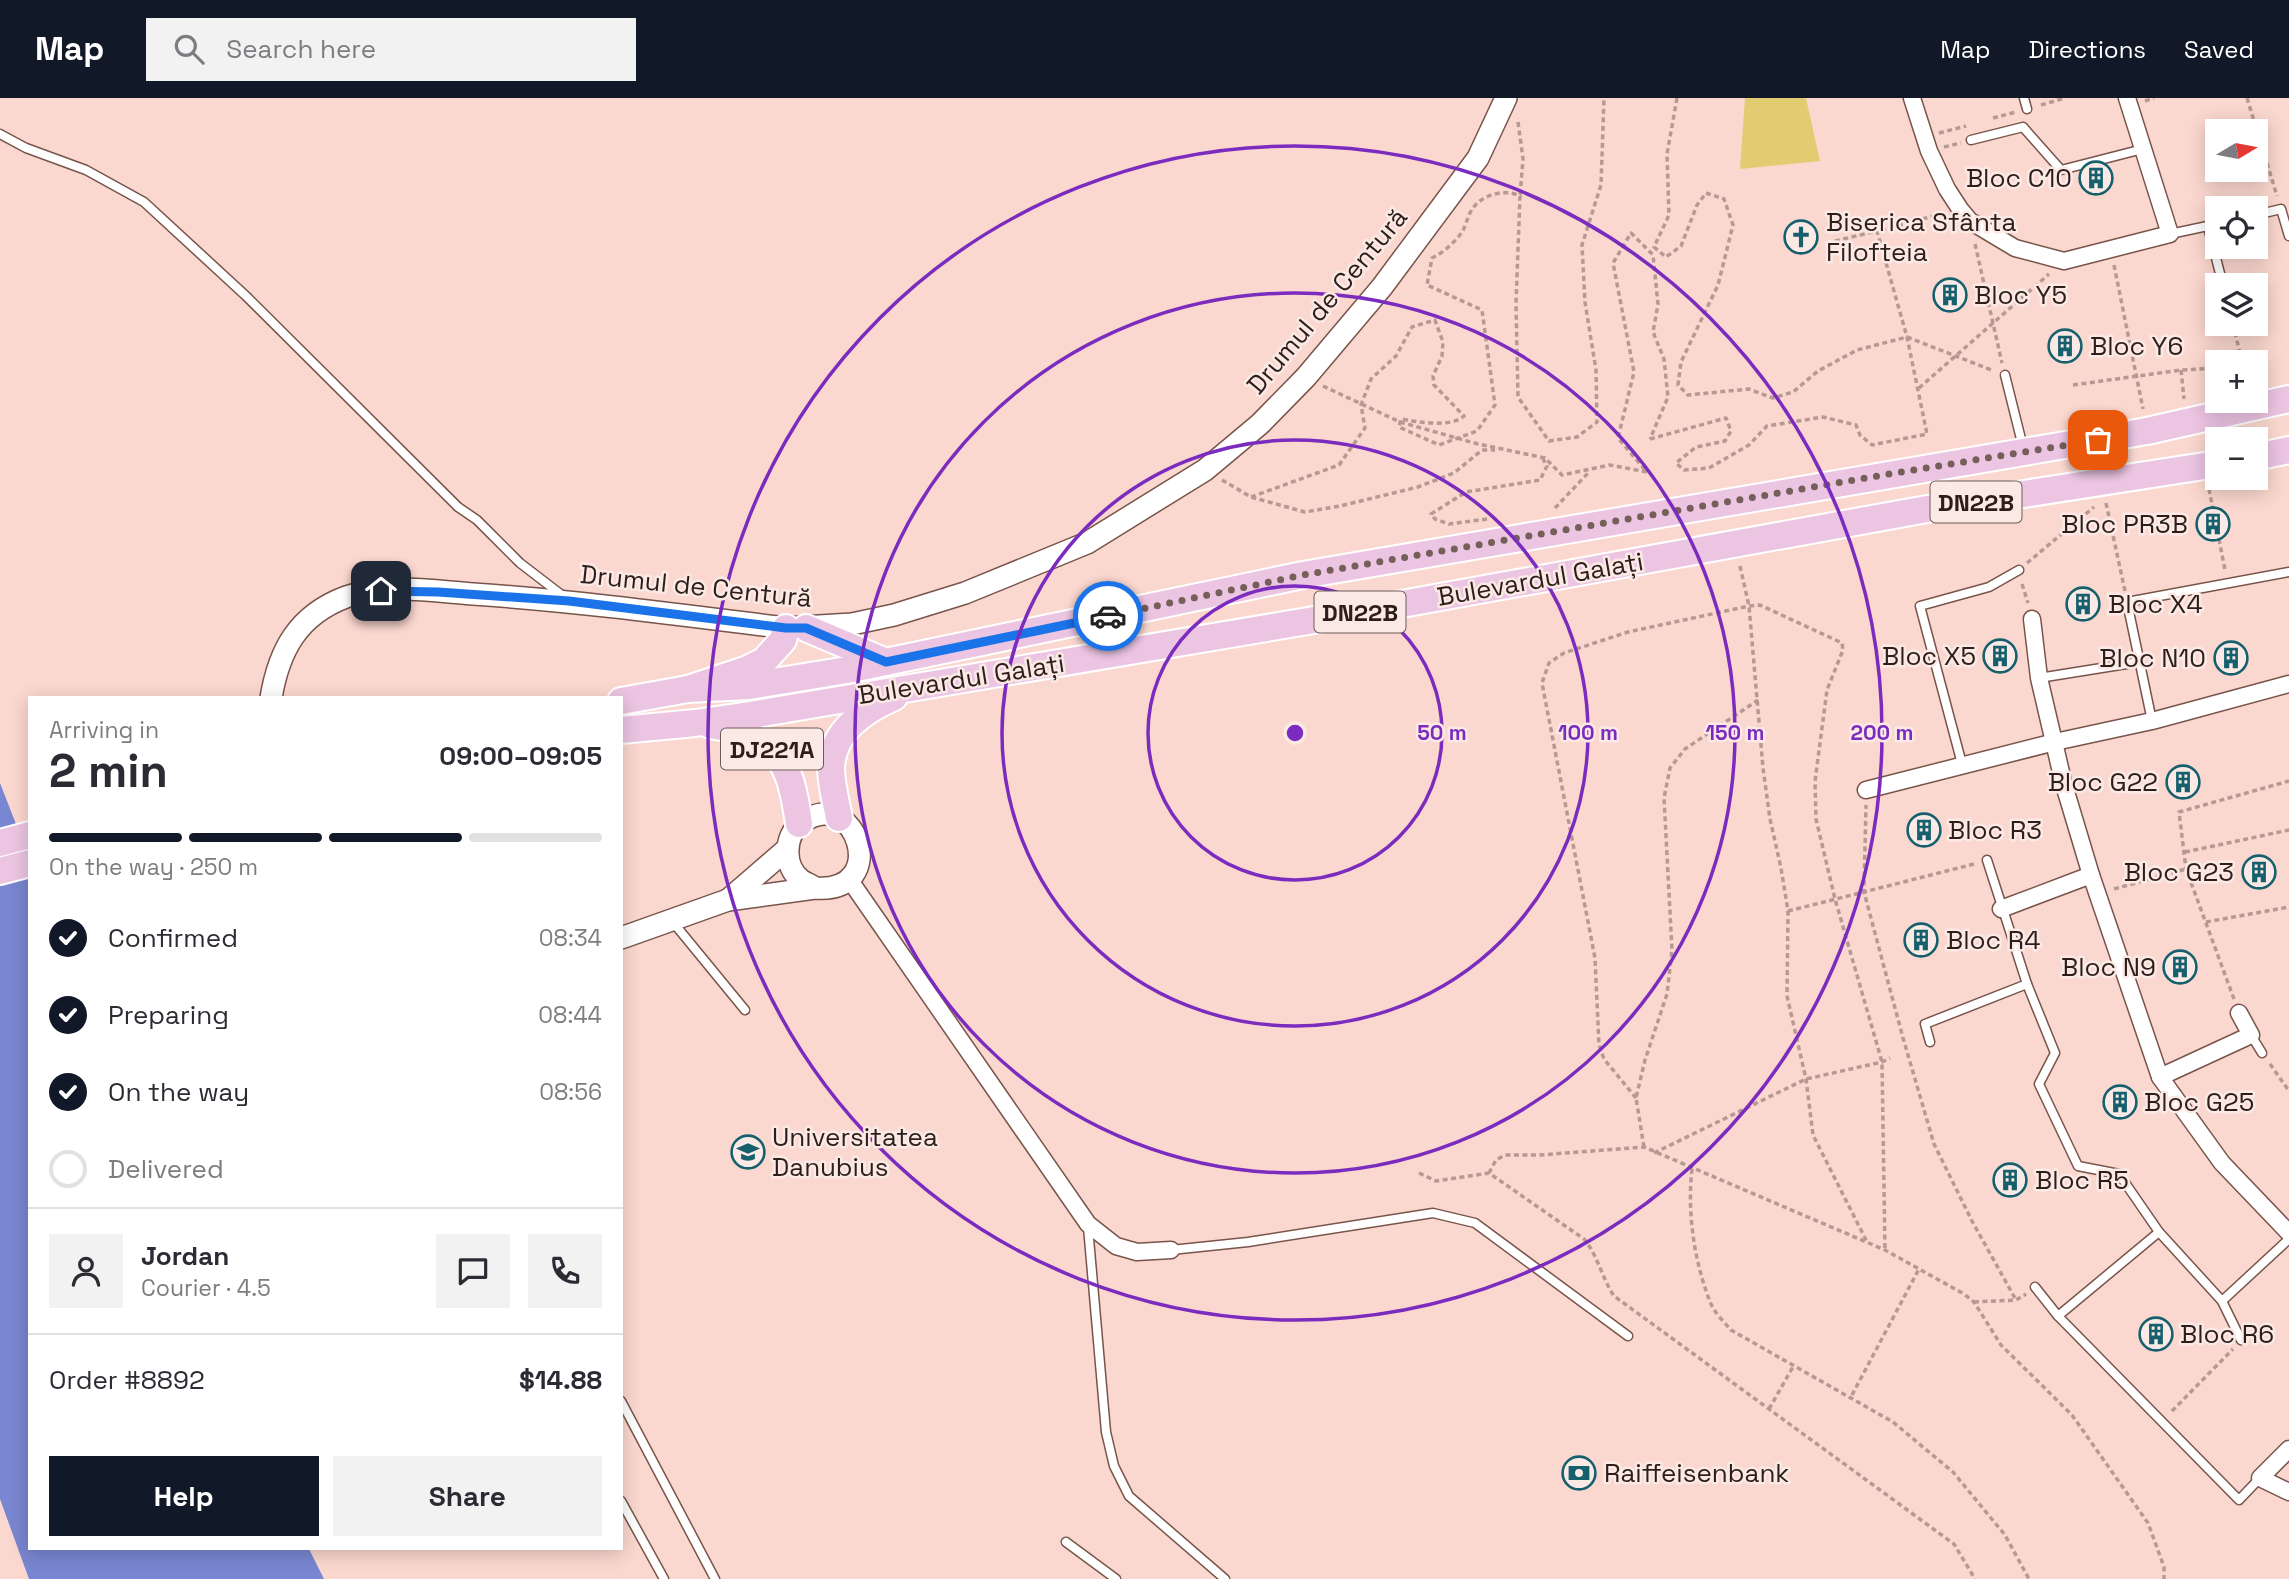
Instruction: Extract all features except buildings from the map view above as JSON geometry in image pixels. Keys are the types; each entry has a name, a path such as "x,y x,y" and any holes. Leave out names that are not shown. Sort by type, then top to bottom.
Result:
{"main road":[{"name":"Bulevardul Galați","path":"688,689 749,686 848,670 1303,575 2024,453 2147,431 2289,400"},
{"path":"2268,454 2289,450"},
{"name":"Bulevardul Galați","path":"695,723 1308,621 1927,509 2205,467"},
{"path":"1919,470 1927,509"},
{"path":"688,689 764,661 796,628 886,662"},
{"name":"DJ221A","path":"839,818 831,767 836,746 849,724 879,704 925,685"},
{"name":"DN22B","path":"623,701 688,689"},
{"name":"DJ221A","path":"695,723 732,729 757,738 775,751 788,769 799,824"},
{"name":"DN22B","path":"623,730 695,723"},
{"path":"0,843 28,836"},
{"path":"0,872 28,864"}],"street":[{"path":"1912,98 1927,144 1947,189 1965,215 2015,248 2064,261 2170,234 2127,98"},
{"name":"Drumul de Centură","path":"271,696 279,662 296,632 311,616 345,597 367,591 396,590 569,601 796,628 852,624 894,615 965,593 1087,543 1205,470 1260,424 1306,377 1382,287 1478,158 1504,101"},
{"path":"2032,619 2039,678 2064,785 2091,875 2160,1077 2222,1163 2289,1233"},
{"path":"1866,790 1962,764 2151,721 2289,684"},
{"path":"815,888 800,880 790,866 787,849 791,835 799,824 811,817 825,815 839,818"},
{"name":"DJ221A","path":"839,818 850,826 858,839 861,853 858,867 849,879"},
{"path":"728,900 787,849"},
{"path":"2001,909 2091,875"},
{"path":"623,937 728,900 815,888 827,889 839,886 849,879 1088,1224 1116,1246 1137,1252 1171,1250"},
{"path":"2160,1077 2250,1035 2239,1013"},
{"path":"2289,1450 2260,1478 2289,1492"}],"lane":[{"path":"2024,98 2027,109"},
{"path":"1970,140 2023,127 2061,170 2143,149"},
{"path":"0,134 26,148 86,170 144,202 246,296 458,507 477,520 520,563 569,601"},
{"path":"2268,212 2281,209 2289,236"},
{"path":"2170,234 2205,227"},
{"path":"2005,375 2024,453"},
{"path":"1962,764 1920,606 1989,587 2019,570"},
{"path":"2151,721 2127,602 2289,572"},
{"path":"2039,678 2139,662"},
{"path":"1987,860 2027,984 2055,1053 2039,1084 2078,1166 2119,1174 2159,1232 2222,1301 2241,1340"},
{"path":"671,920 745,1010"},
{"path":"1930,1042 1924,1024 2027,984"},
{"path":"2250,1035 2262,1053"},
{"path":"1171,1250 1248,1242 1433,1213 1475,1223 1628,1336"},
{"path":"1088,1224 1106,1432 1114,1466 1129,1496 1225,1579"},
{"path":"2058,1316 2159,1232"},
{"path":"2222,1301 2289,1240"},
{"path":"2035,1287 2058,1316 2239,1500 2260,1478"},
{"path":"623,1405 715,1579"},
{"path":"623,1505 664,1579"},
{"path":"1066,1542 1116,1579"}],"path":[{"path":"1504,101 1518,121 1523,159 1516,303 1518,397 1549,441 1577,436 1597,422 1596,370 1585,302 1582,245 1601,185 1604,98"},
{"path":"1677,98 1667,154 1669,215 1654,247 1666,257 1681,246 1697,205 1706,193 1724,199 1733,225 1718,285 1681,362 1678,385 1688,395 1749,389 1773,398 1793,392 1818,371 1857,350 1907,337 2005,375"},
{"path":"1989,120 2065,98"},
{"path":"2248,98 2281,209"},
{"path":"1927,144 1976,123"},
{"path":"1927,144 1970,140"},
{"path":"1400,422 1399,427 1439,445 1477,431 1495,405 1482,310 1427,285 1432,258 1440,254 1463,231 1472,208 1492,193 1512,192 1520,196"},
{"path":"1835,241 1965,215 2005,375"},
{"path":"1306,377 1400,422 1542,458 1562,475 1610,465 1647,472 1618,438 1634,372 1613,263 1631,233 1653,255 1658,304 1653,332 1664,359 1668,397 1650,439 1726,418 1731,431 1725,441 1696,447 1676,463 1684,470 1709,468 1749,444 1767,426 1823,417 1856,425 1860,435 1872,445 1927,434 1907,337 1877,231"},
{"path":"2111,250 2147,431"},
{"path":"1919,388 2064,261"},
{"path":"1251,497 1339,465 1365,428 1361,405 1371,379 1396,356 1412,327 1435,320 1443,342 1442,356 1433,376 1434,385 1464,416 1458,422 1423,424 1401,419 1400,422"},
{"path":"2073,385 2205,369"},
{"path":"2180,370 2186,423"},
{"path":"1205,470 1251,497 1305,512 1418,487 1454,473 1482,450 1503,450"},
{"path":"1492,519 1449,523 1435,520 1432,514 1466,492 1540,480 1548,467 1542,458"},
{"path":"1546,512 1558,506 1592,469"},
{"path":"2214,490 2227,583"},
{"path":"2032,619 2019,570 2105,497 2127,602"},
{"path":"1736,543 1749,606 1770,819 1788,911 1787,996 1806,1079 1813,1135 1867,1242"},
{"path":"1636,1098 1604,1059 1598,1045 1595,958 1542,683 1549,663 1564,653 1628,632 1760,605 1842,643 1843,650 1827,690 1815,780 1816,819 1835,898 1882,1062 1885,1250"},
{"path":"1644,1147 1636,1098 1645,1059 1667,994 1672,950 1664,798 1670,768 1685,749 1758,700"},
{"path":"2239,1013 2186,869 2179,812 2289,781"},
{"path":"1866,790 1864,892 1934,1144 1972,1221 2016,1300"},
{"path":"2185,852 2289,830"},
{"path":"1788,911 1987,860"},
{"path":"2099,894 2186,869"},
{"path":"2206,922 2289,907"},
{"path":"2262,1053 2289,1091"},
{"path":"1654,1153 1806,1079 1890,1058"},
{"path":"1489,1173 1496,1160 1505,1155 1644,1147 1885,1250 1964,1294 1973,1302 2001,1345 2072,1415 2148,1523 2164,1567 2164,1579"},
{"path":"1692,1169 1689,1193 1696,1255 1712,1306 1731,1330 1893,1422 1953,1472 2005,1535 2029,1579"},
{"path":"1419,1172 1436,1181 1489,1173 1584,1239 1592,1249 1614,1296 1954,1544 1975,1579"},
{"path":"1852,1395 1919,1269"},
{"path":"1973,1302 2016,1300 2035,1287"},
{"path":"2161,1422 2241,1340"},
{"path":"1769,1409 1794,1365"}],"shaded area":[{"path":"1745,98 1806,98 1820,161 1740,169"}],"water":[{"path":"0,783 28,855 28,1550 310,1550 324,1579 29,1579 0,1499"}],"way so far":[{"path":"1108,616 1303,575 2098,440"}],"place":[{"name":"Bloc C10","path":"2096,178"},
{"name":"Biserica Sfânta Filofteia","path":"1801,237"},
{"name":"Bloc Y5","path":"1950,295"},
{"name":"Bloc Y6","path":"2065,346"},
{"name":"Bloc PR3B","path":"2213,524"},
{"name":"Bloc X4","path":"2083,604"},
{"name":"Bloc X5","path":"2000,656"},
{"name":"Bloc N10","path":"2231,658"},
{"name":"Bloc G22","path":"2183,782"},
{"name":"Bloc R3","path":"1924,830"},
{"name":"Bloc G23","path":"2259,872"},
{"name":"Bloc R4","path":"1921,940"},
{"name":"Bloc N9","path":"2180,967"},
{"name":"Bloc G25","path":"2120,1102"},
{"name":"Universitatea Danubius","path":"748,1152"},
{"name":"Bloc R5","path":"2010,1180"},
{"name":"Bloc R6","path":"2156,1334"},
{"name":"Raiffeisenbank","path":"1579,1473"}],"route":[{"path":"381,591 569,601 786,628 806,628 886,662 1108,616"}]}
